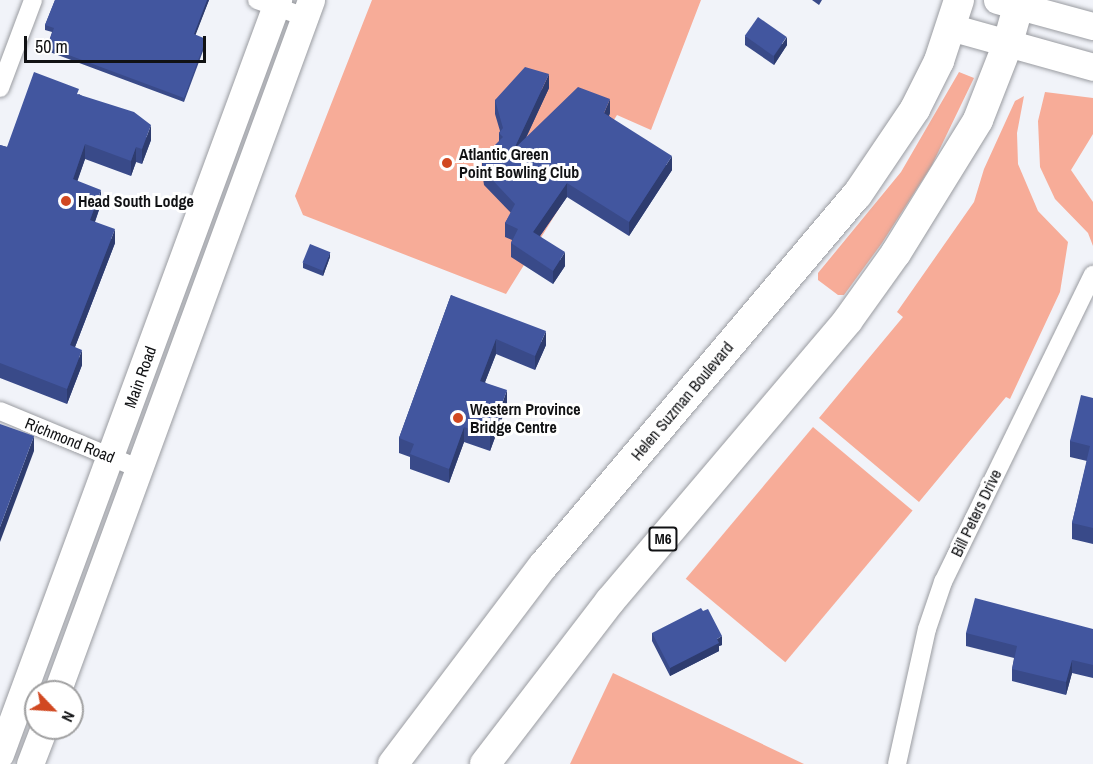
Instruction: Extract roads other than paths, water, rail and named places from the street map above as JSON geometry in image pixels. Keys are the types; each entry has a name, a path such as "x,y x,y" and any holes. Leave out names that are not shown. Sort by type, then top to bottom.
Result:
{"main road":[{"name":"Main Road","path":"0,754 111,456 271,2"},
{"path":"1012,2 1093,26"},
{"name":"M6","path":"487,761 610,602 848,320 952,167 978,120 1007,46 1012,2"},
{"name":"Main Road","path":"61,680 308,8"},
{"path":"955,14 1007,46 1093,66"},
{"name":"Helen Suzman Boulevard","path":"393,764 543,566 857,195 915,109 955,14"},
{"path":"30,764 39,740"}],"street":[{"path":"0,87 33,0"},
{"path":"271,2 308,8"},
{"name":"Bill Peters Drive","path":"897,764 939,591 1093,275"},
{"name":"Richmond Road","path":"0,411 140,469"}],"place":[{"name":"Atlantic Green Point Bowling Club","path":"447,163"},
{"name":"Head South Lodge","path":"66,201"},
{"name":"Western Province Bridge Centre","path":"458,418"}]}
